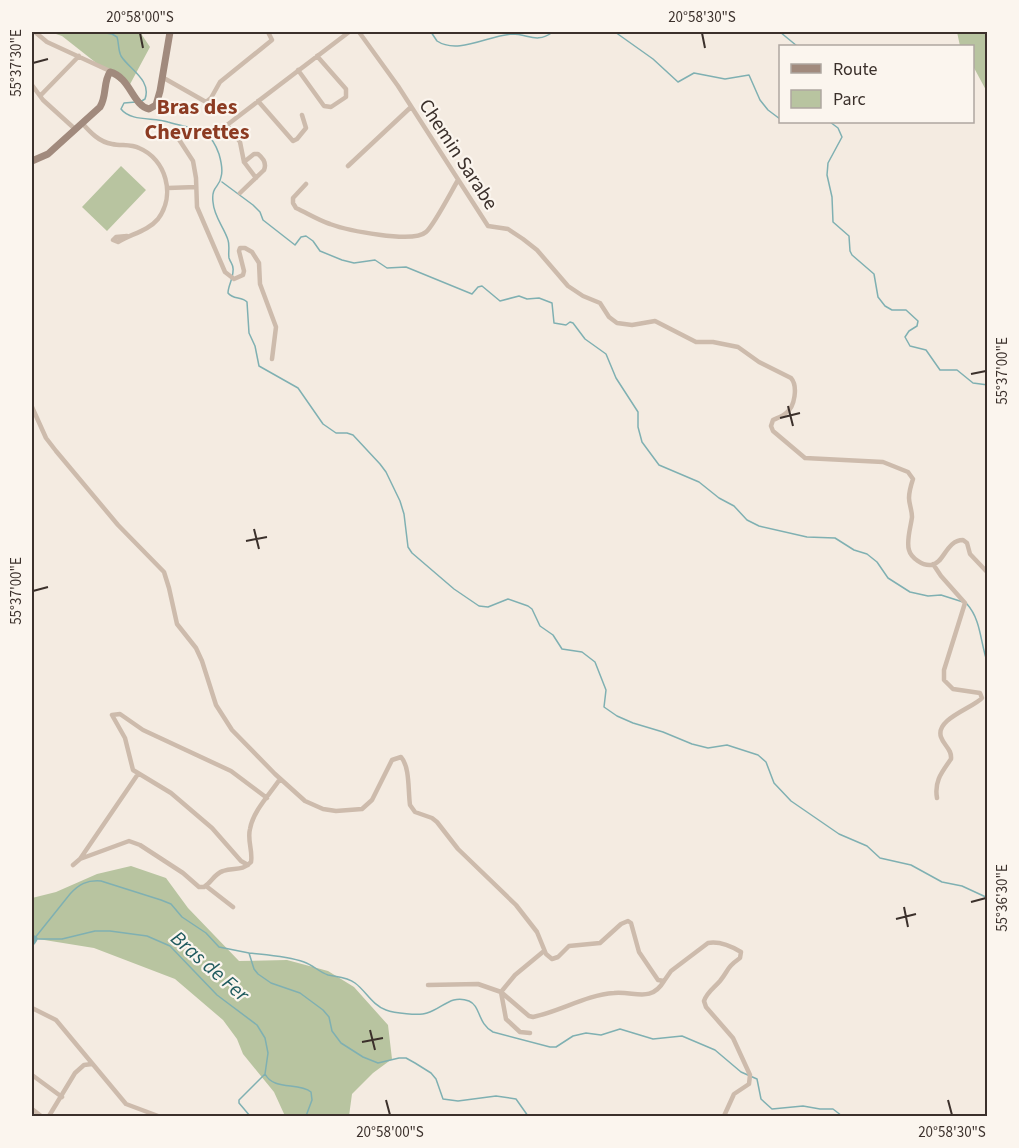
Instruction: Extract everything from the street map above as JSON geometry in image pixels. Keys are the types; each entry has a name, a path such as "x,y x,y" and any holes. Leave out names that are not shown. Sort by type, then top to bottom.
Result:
{"main road":[{"path":"32,159 48,154 102,105 107,75 110,72 114,73 133,93 140,104 147,109 156,105 170,32"}],"street":[{"path":"35,32 47,42 114,73"},
{"path":"162,77 206,102 211,98 220,82 272,40 268,32"},
{"path":"256,178 244,162 240,142 227,125 349,32"},
{"name":"Chemin Sarabe","path":"359,32 488,226 508,229 523,238 537,250 568,286 600,303 612,321 627,325 655,321 696,342 738,346 759,362 782,371 791,378 795,388 790,410 773,420 771,426 802,456 813,459 883,462 908,472 913,479 909,496 912,513 909,550 914,558 923,563 933,564"},
{"path":"40,96 79,56"},
{"path":"298,70 324,106 331,107 346,97 346,89 317,56"},
{"path":"32,85 40,96 75,129"},
{"path":"258,101 293,141 306,128 302,115"},
{"path":"348,166 411,107"},
{"path":"82,123 101,140 112,144 138,147 151,155 162,169 168,188 158,219 147,228 127,236"},
{"path":"178,138 193,161 198,210 228,276 236,279 243,275 240,248 252,252 257,259 260,284 276,327 272,359"},
{"path":"240,193 264,170 265,162 256,154 244,162"},
{"path":"306,184 292,203 296,208 328,224 362,233 416,236 426,232 458,180"},
{"path":"168,188 196,187"},
{"path":"32,407 46,438 56,451 118,525 164,572 170,588 177,624 196,648 216,705 232,730 304,801 323,809 336,811 362,809 372,800 392,760 401,757 404,759 406,768 412,810 437,822 458,849 516,905 537,933 544,951 550,958 556,958 569,946 600,943 621,924 628,921 643,960 658,981 664,981"},
{"path":"937,798 935,789 938,777 951,759 951,754 942,739 941,729 963,709 982,698 980,693 953,689 944,680 944,670 965,603 933,564 938,563 949,547 958,540 963,540 967,543 970,554 987,573"},
{"path":"248,865 241,861 212,828 171,794 138,774 132,767 125,738 112,715 120,714 143,730 231,771 267,798"},
{"path":"73,865 80,859 138,774"},
{"path":"80,859 129,841 140,845 183,873 199,887 206,886 223,871 240,870 248,865 252,856 249,830 255,816 280,779"},
{"path":"206,886 233,907"},
{"path":"428,985 478,984 501,992 533,1017 595,996 613,993 650,994 659,990 671,971 708,943 714,942 739,951 740,958 727,968 723,977 704,1001 706,1007 733,1038 750,1075 749,1084 734,1094 724,1116"},
{"path":"530,1033 520,1032 506,1019 501,992 515,975 544,951"},
{"path":"32,1008 56,1020 126,1104 158,1116"},
{"path":"49,1116 79,1068 92,1064"},
{"path":"32,1076 62,1097"},
{"path":"32,1109 41,1116"}],"green space":[{"path":"50,32 140,32 150,47 128,88 62,36"},
{"path":"957,32 987,32 987,92 974,68 974,45 960,45"},
{"path":"121,166 146,190 107,231 82,207"},
{"path":"131,866 166,878 188,908 239,961 287,960 328,971 354,987 388,1025 392,1059 373,1073 352,1094 349,1116 285,1116 274,1092 243,1054 237,1039 223,1020 175,979 94,948 32,938 32,898 56,892 97,874"}],"waterway":[{"name":"Bras des Chevrettes","path":"99,32 117,37 121,56 143,80 146,92 145,99 140,102"},
{"path":"431,32 437,41 454,46 503,35 518,34 537,38 553,32"},
{"path":"615,32 653,59 678,82 694,73 725,79 749,75 760,100 779,118"},
{"path":"780,32 796,45"},
{"name":"Bras des Chevrettes","path":"136,102 124,103 121,109 137,118 162,121 199,130 205,133 215,145 220,157 222,172 213,193 214,207 228,240 229,258 233,267 228,293 232,297 247,302 249,333 255,346 259,366 298,388 323,424 336,433 353,435 380,464 400,501 408,547 412,553 454,589 479,606 488,607 508,599 532,609 540,626 553,635 562,649 582,652 595,662 606,690 604,707 617,716 692,744 708,748 727,745 758,755 766,762 774,783 791,801 839,834 867,846 880,858 911,865 942,882 962,886 988,898"},
{"path":"831,123 838,128 842,137 828,163 827,175 832,197 833,222 849,236 852,255 874,274 878,297 885,306 892,310 906,310 918,321 917,326 905,337 910,346 926,350 940,370 957,370 973,383 988,385"},
{"path":"222,182 253,205 260,212 263,220 295,245 301,237 306,236 320,251 342,260 354,263 375,260 387,268 406,267 472,294 482,286 500,301 519,296 527,299 539,298 552,303 554,323 566,325 573,323 585,339 606,354 616,378 638,412 638,427 642,442 659,465 699,482 719,498 734,506 747,520 759,526 807,537 835,538 854,550 867,554 877,562 888,578 910,592 928,596 941,595 963,602"},
{"path":"967,604 978,625 988,664"},
{"path":"34,939 70,894 87,882 101,881 161,900 171,904 182,917 206,933 219,947 249,953 254,969 271,983 300,993 323,1010 329,1017 332,1031 341,1043 363,1057 378,1063 406,1058 431,1073 436,1079 443,1099 458,1101 496,1096 516,1099 528,1116"},
{"name":"Bras de Fer","path":"34,939 62,939 95,931 110,931 147,936 170,946 217,995 257,1025 265,1038 268,1053 265,1074 239,1100 250,1116"},
{"path":"249,953 297,960 328,975 349,980 359,986 377,1005 390,1011 423,1014 457,999 463,999 473,1003 484,1024 493,1032 550,1047 556,1047 573,1036 586,1033 601,1035 620,1029 653,1039 682,1036 715,1050 741,1072 757,1079 761,1099 772,1109 803,1106 833,1109 842,1116"},
{"path":"265,1074 274,1083 300,1087 311,1092 312,1100 306,1116"}],"district":[{"name":"Bras des Chevrettes","path":"197,118"}]}
